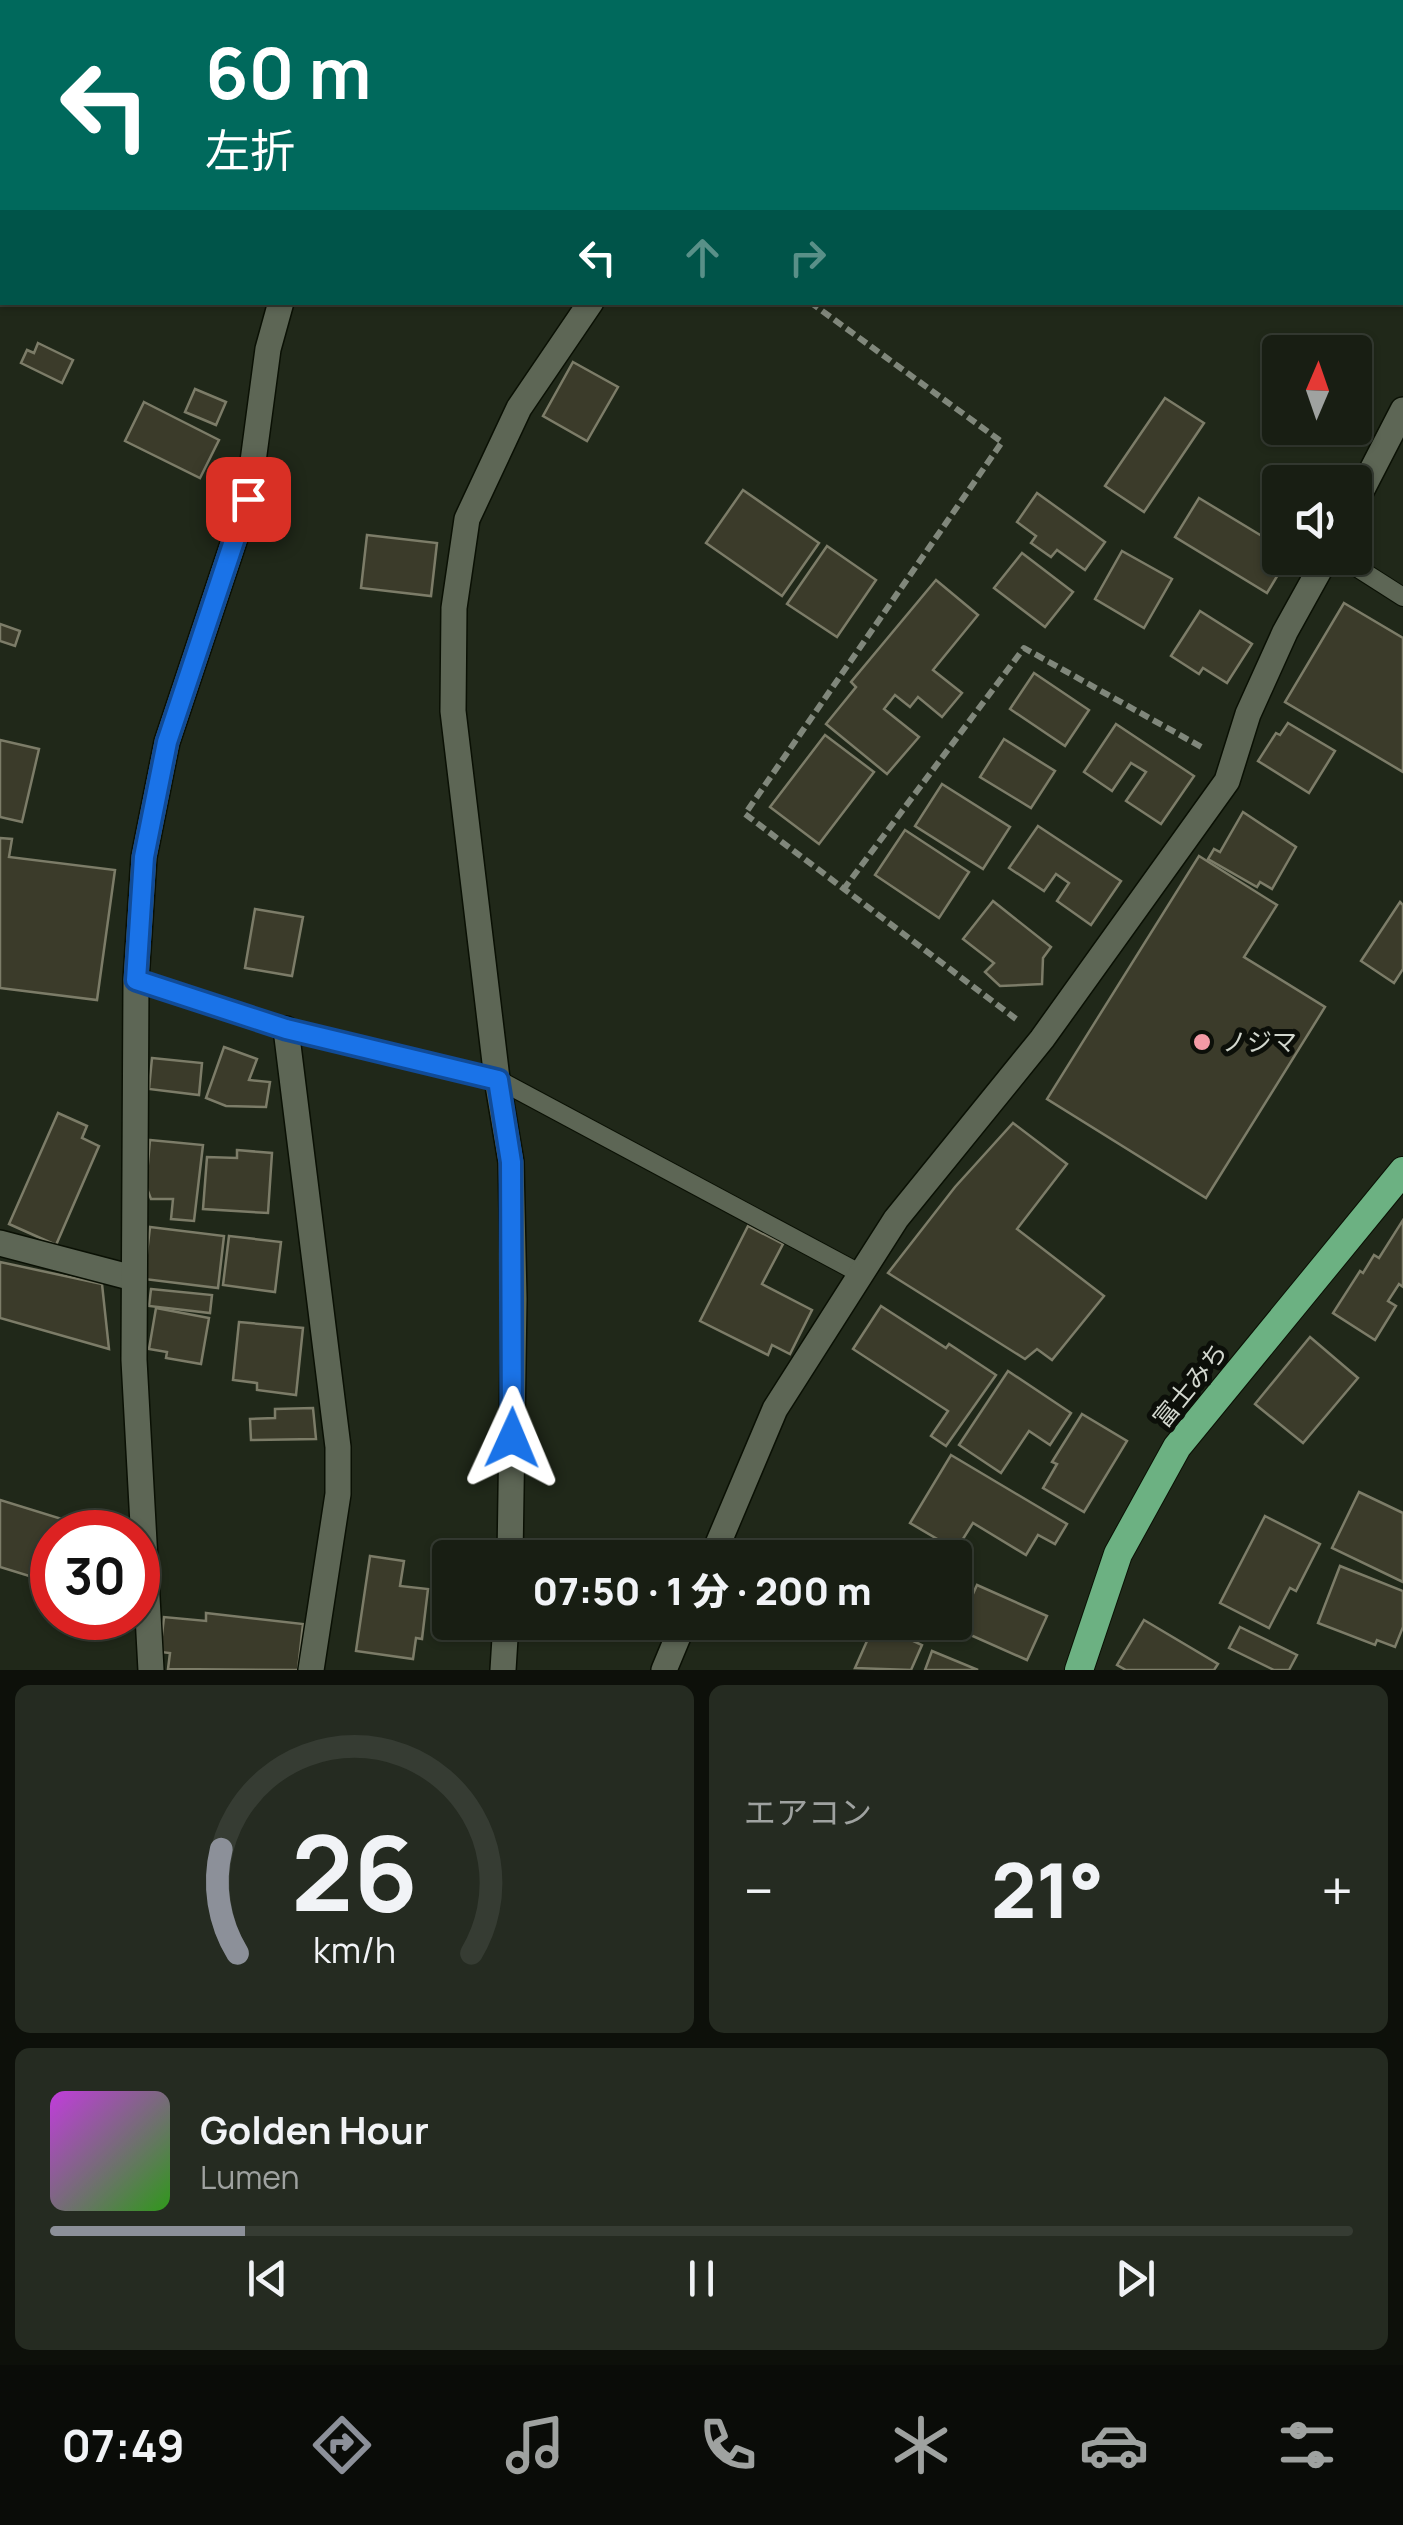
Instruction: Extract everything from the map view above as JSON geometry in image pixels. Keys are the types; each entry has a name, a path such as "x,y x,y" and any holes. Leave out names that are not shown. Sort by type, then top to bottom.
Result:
{"highway":[{"name":"富士みち","path":"1079,1670 1118,1554 1177,1447 1403,1171"}],"street":[{"path":"151,1670 134,1360 136,980 144,857 167,742 248,499 268,348 281,305"},
{"path":"510,1540 514,1318 511,1162 453,711 454,608 467,519 519,408 589,305"},
{"path":"1372,469 1403,410"},
{"path":"720,1540 775,1408 896,1218 1042,1039 1226,781 1248,714 1317,575"},
{"path":"286,1029 338,1447 338,1494 311,1670"},
{"path":"0,1243 134,1278"},
{"path":"503,1670 505,1640"},
{"path":"664,1670 676,1640"}],"lane":[{"path":"1369,575 1403,596"},
{"path":"136,980 286,1029 498,1080 860,1274"}],"path":[{"path":"814,305 1002,442 745,814 1042,1039"},
{"path":"843,890 1024,648 1232,764"}],"building":[{"path":"38,343 73,360 62,383 21,363 27,350 34,353"},
{"path":"573,362 618,387 587,441 543,416"},
{"path":"195,389 226,402 216,425 185,412"},
{"path":"1165,398 1204,423 1144,512 1105,486"},
{"path":"144,402 219,440 200,478 125,441"},
{"path":"743,490 819,543 782,596 706,543"},
{"path":"1037,493 1105,542 1085,570 1057,550 1051,557 1031,543 1036,536 1017,522"},
{"path":"1199,498 1262,536 1262,575 1278,575 1267,593 1175,537"},
{"path":"367,535 437,543 431,596 361,588"},
{"path":"827,546 876,580 837,637 787,604"},
{"path":"1122,551 1172,579 1144,628 1095,599"},
{"path":"1022,553 1073,592 1045,627 994,588"},
{"path":"936,580 978,615 933,670 962,693 942,717 918,697 910,707 895,695 884,709 919,737 887,774 826,724 856,687 851,682"},
{"path":"1344,603 1403,638 1403,772 1285,702"},
{"path":"1200,611 1252,644 1227,683 1203,668 1199,674 1171,656"},
{"path":"0,624 20,631 15,646 0,641"},
{"path":"1034,673 1089,710 1065,746 1010,709"},
{"path":"1288,723 1335,751 1309,793 1258,761 1276,733 1280,735"},
{"path":"1116,724 1194,776 1161,824 1126,801 1146,772 1131,763 1112,791 1084,772"},
{"path":"825,735 874,772 819,844 770,807"},
{"path":"1004,739 1055,771 1031,808 980,777"},
{"path":"0,740 39,749 22,822 0,817"},
{"path":"942,784 1010,827 983,869 915,826"},
{"path":"1243,812 1296,847 1272,889 1260,882 1257,887 1208,859 1214,849 1220,852"},
{"path":"1038,826 1121,881 1091,925 1057,901 1069,883 1056,874 1044,891 1009,868"},
{"path":"905,830 969,872 939,918 875,875"},
{"path":"0,838 12,839 9,857 115,870 97,1000 0,988"},
{"path":"1199,856 1277,905 1244,957 1325,1007 1206,1198 1047,1099"},
{"path":"993,901 1051,947 1043,958 1042,984 1000,986 985,972 994,963 963,939"},
{"path":"1400,902 1403,969 1394,983 1361,961"},
{"path":"255,909 303,917 292,976 245,968"},
{"path":"224,1047 257,1059 249,1080 270,1082 266,1107 226,1106 206,1098"},
{"path":"152,1058 202,1063 199,1095 149,1089"},
{"path":"58,1113 87,1126 82,1138 99,1146 56,1245 9,1224"},
{"path":"1013,1123 1067,1164 1017,1229 1104,1296 1052,1360 1037,1349 1025,1359 888,1273 955,1187"},
{"path":"150,1140 203,1145 194,1221 171,1219 173,1199 151,1199 146,1186"},
{"path":"237,1150 272,1153 268,1213 203,1209 207,1157 237,1158"},
{"path":"1403,1220 1403,1287 1399,1284 1388,1301 1396,1306 1375,1340 1333,1313 1360,1271 1363,1273 1374,1255 1379,1258"},
{"path":"748,1226 783,1244 762,1284 812,1310 790,1354 772,1345 768,1355 700,1321"},
{"path":"150,1227 224,1236 218,1288 144,1279"},
{"path":"229,1236 281,1242 275,1292 223,1285"},
{"path":"0,1262 102,1284 109,1349 0,1318"},
{"path":"151,1289 212,1295 210,1313 149,1306"},
{"path":"881,1306 996,1375 946,1446 931,1436 948,1411 853,1349"},
{"path":"156,1308 209,1318 201,1364 166,1358 167,1352 149,1349"},
{"path":"239,1322 303,1328 296,1395 257,1390 257,1383 233,1380"},
{"path":"1310,1337 1358,1378 1303,1443 1255,1404"},
{"path":"1008,1371 1071,1413 1050,1445 1029,1431 1001,1473 959,1445"},
{"path":"313,1408 316,1439 251,1440 250,1419 275,1418 275,1409"},
{"path":"1082,1414 1127,1441 1084,1512 1043,1488 1057,1464 1052,1462"},
{"path":"951,1455 1067,1524 1055,1544 1038,1535 1026,1555 973,1523 962,1540 939,1540 910,1523"},
{"path":"1359,1492 1403,1513 1403,1582 1332,1548"},
{"path":"0,1500 32,1510 30,1576 0,1567"},
{"path":"1265,1516 1320,1544 1296,1591 1290,1588 1269,1628 1220,1603"},
{"path":"370,1556 404,1561 400,1586 428,1589 422,1639 416,1638 413,1659 356,1651"},
{"path":"1340,1566 1403,1591 1403,1627 1395,1647 1377,1640 1375,1645 1318,1623"},
{"path":"977,1585 1047,1616 1027,1660 972,1636 972,1596"},
{"path":"206,1613 303,1624 298,1670 168,1669 170,1653 160,1652 164,1617 206,1621"},
{"path":"1144,1620 1218,1664 1214,1670 1126,1670 1117,1665"},
{"path":"1240,1627 1297,1655 1289,1670 1274,1670 1229,1648"},
{"path":"867,1640 911,1640 922,1645 911,1670 855,1668"},
{"path":"932,1651 978,1670 925,1670"}],"place":[{"name":"ノジマ","path":"1202,1042"}],"route":[{"path":"248,499 167,742 144,857 136,980 286,1029 498,1080 511,1162 512,1438"}]}
